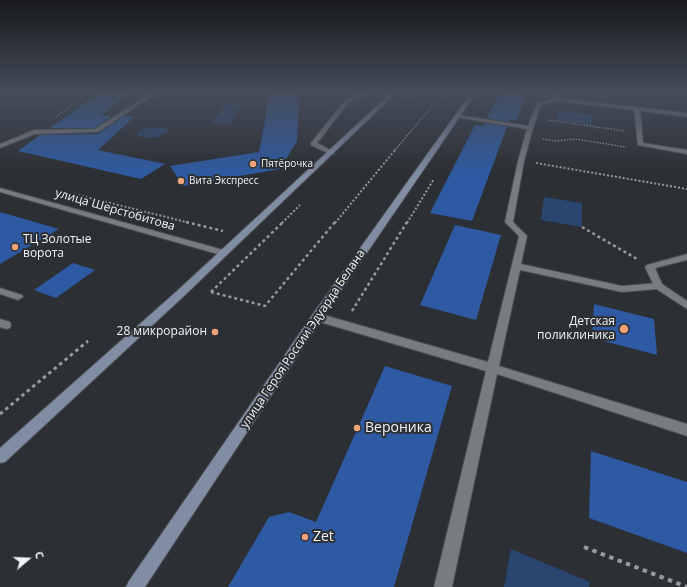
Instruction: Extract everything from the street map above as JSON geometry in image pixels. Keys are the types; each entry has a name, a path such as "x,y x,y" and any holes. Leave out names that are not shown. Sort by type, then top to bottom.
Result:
{"street":[{"path":"0,146 34,132 96,131 112,120"},
{"path":"332,120 313,144 332,153"},
{"path":"0,457 224,253 366,120"},
{"name":"улица Героя России Эдуарда Белана","path":"135,587 316,317 456,120"},
{"path":"474,120 529,132"},
{"path":"443,587 523,236 509,222 521,161 533,120"},
{"path":"638,120 640,144 687,152"},
{"name":"улица Шерстобитова","path":"0,190 224,253"},
{"path":"687,257 650,267 658,286 687,306"},
{"path":"516,266 622,289 658,286"},
{"path":"0,291 18,298"},
{"path":"316,317 492,368 687,430"}],"path":[{"path":"34,132 50,120"},
{"path":"212,292 265,306 420,120"},
{"path":"551,120 639,133"},
{"path":"529,132 556,141 576,139 628,147"},
{"path":"521,161 687,189"},
{"path":"344,325 435,179"},
{"path":"68,192 242,236"},
{"path":"582,227 650,267"},
{"path":"0,414 88,341"},
{"path":"584,547 687,587"}],"shaded area":[{"path":"214,120 232,120 230,124 212,123"},
{"path":"559,120 591,120 591,125"},
{"path":"152,127 165,128 168,132 157,137 149,138 138,136 137,134 139,131"},
{"path":"544,197 582,203 582,227 541,220"},
{"path":"511,549 590,582 589,587 504,587"}],"building":[{"path":"61,120 106,120 95,128 50,128"},
{"path":"118,120 130,120 98,150 165,164 141,179 18,151 40,135 98,134"},
{"path":"265,120 298,120 297,141 280,169 183,186 170,166 259,152"},
{"path":"484,123 507,127 472,221 430,213 475,125 483,126"},
{"name":"ТЦ Золотые ворота","path":"0,212 59,229 0,264"},
{"path":"455,225 501,235 476,320 420,305"},
{"path":"73,263 95,270 56,298 34,290"},
{"name":"Детская поликлиника","path":"594,304 654,319 657,355 592,338"},
{"path":"385,366 452,386 394,587 228,587 269,517 289,512 316,522"},
{"path":"591,451 687,482 687,553 589,518"}],"place":[{"name":"Пятёрочка","path":"253,164"},
{"name":"Вита Экспресс","path":"181,181"},
{"name":"ТЦ Золотые ворота","path":"15,247"},
{"name":"Детская поликлиника","path":"624,329"},
{"name":"28 микрорайон","path":"215,332"},
{"name":"Вероника","path":"357,428"},
{"name":"Zet","path":"305,537"}]}
